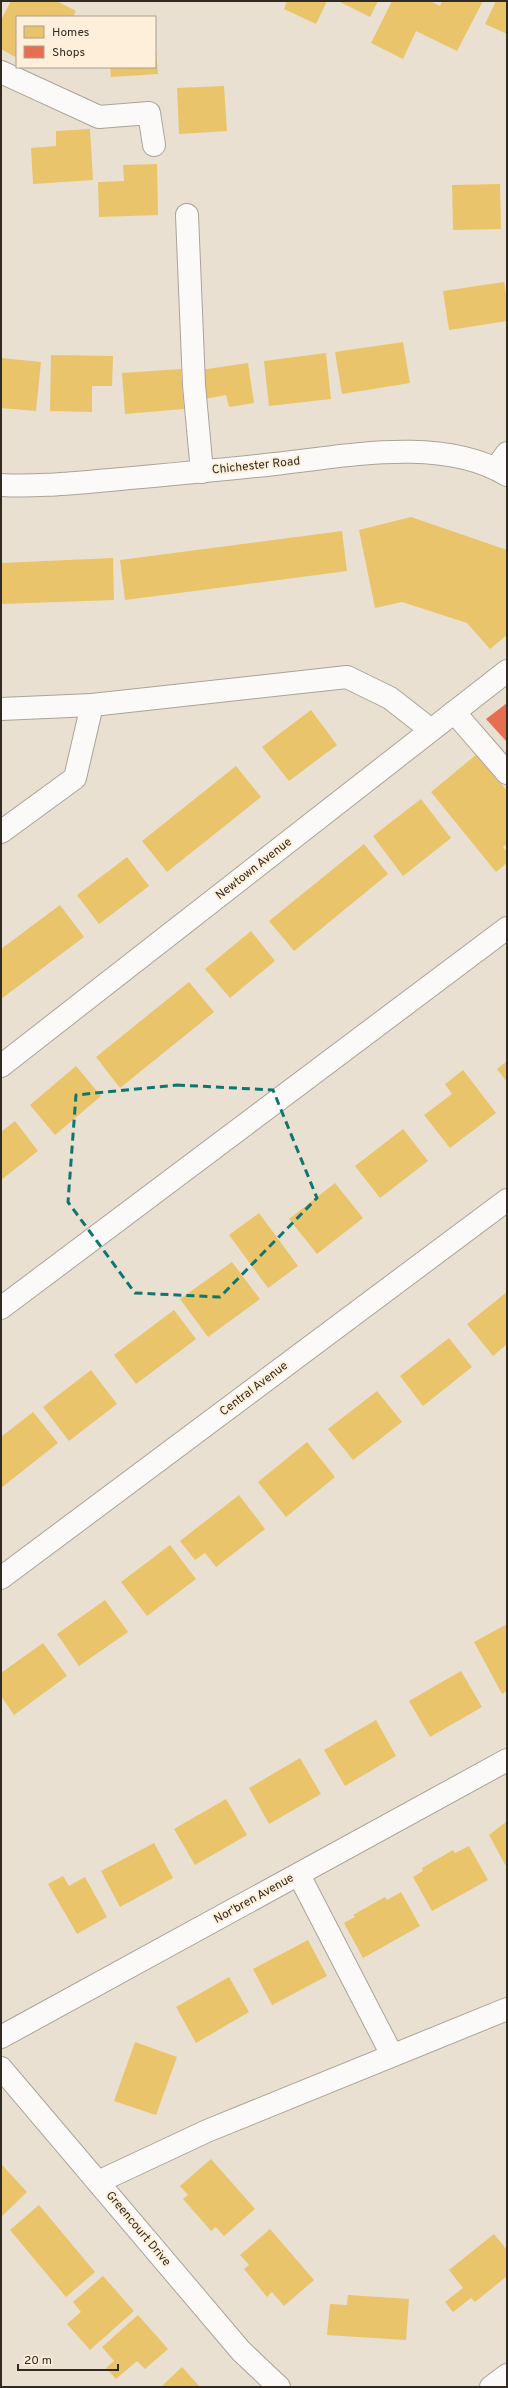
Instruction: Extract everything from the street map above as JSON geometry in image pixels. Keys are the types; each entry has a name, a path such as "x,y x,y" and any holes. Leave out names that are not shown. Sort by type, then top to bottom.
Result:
{"street":[{"path":"1,72 100,116 149,113 154,145"},
{"path":"187,214 194,385 202,472"},
{"name":"Chichester Road","path":"1,485 30,486 202,472 354,455 425,452 503,465"},
{"name":"Newtown Avenue","path":"1,1066 507,671"},
{"path":"1,709 92,705 346,677 390,698 431,730"},
{"path":"1,832 75,778 92,705"},
{"path":"454,712 507,773"},
{"path":"1,1308 507,928"},
{"name":"Central Avenue","path":"1,1578 507,1200"},
{"name":"Nor'bren Avenue","path":"1,2037 507,1760"},
{"path":"299,1875 392,2055"},
{"path":"98,2182 207,2131 507,2009"},
{"name":"Greencourt Drive","path":"1,2068 241,2351 279,2387"},
{"path":"491,2387 507,2375"}],"highlighted area":[{"path":"177,1085 273,1090 317,1198 220,1297 135,1293 68,1202 76,1095"}],"building: Homes":[{"path":"11,1 57,1 76,11 74,16 16,16 16,57 1,49 1,20"},
{"path":"287,1 327,1 316,24 284,9"},
{"path":"338,1 378,1 370,17"},
{"path":"392,1 430,1 440,6 442,1 483,1 457,51 416,31 403,59 371,43"},
{"path":"496,1 507,1 507,34 485,24"},
{"path":"156,49 158,74 111,77 110,68 156,68"},
{"path":"224,86 227,131 179,134 177,88"},
{"path":"90,129 93,180 33,184 31,148 56,146 56,131"},
{"path":"157,164 158,215 99,217 98,182 124,181 123,165"},
{"path":"500,184 501,229 453,230 452,185"},
{"path":"504,282 507,299 507,321 449,330 443,291"},
{"path":"403,342 410,383 342,394 335,352"},
{"path":"326,353 331,399 269,406 264,361"},
{"path":"51,355 113,356 112,386 92,386 92,412 50,411"},
{"path":"1,358 41,362 36,411 1,408"},
{"path":"248,363 254,403 229,407 226,395 205,399 200,370"},
{"path":"181,369 184,409 125,414 122,373"},
{"path":"411,517 507,550 507,635 490,649 467,623 402,602 375,608 359,530"},
{"path":"342,531 347,571 125,600 120,560"},
{"path":"113,558 114,600 1,604 1,563"},
{"path":"311,710 337,745 289,781 262,747"},
{"path":"477,754 507,791 507,844 503,847 507,852 507,863 496,872 431,792"},
{"path":"236,766 261,797 167,872 142,841"},
{"path":"421,799 451,838 403,876 373,836"},
{"path":"364,844 388,874 294,951 269,921"},
{"path":"127,857 149,886 99,924 77,895"},
{"path":"60,905 84,937 1,999 1,949"},
{"path":"251,931 275,961 230,998 205,969"},
{"path":"189,982 214,1012 120,1088 96,1057"},
{"path":"507,1061 507,1082 497,1069"},
{"path":"76,1066 101,1096 55,1135 30,1105"},
{"path":"463,1070 496,1113 450,1148 424,1115 452,1094 445,1084"},
{"path":"15,1121 38,1151 1,1180 1,1132"},
{"path":"403,1129 428,1161 380,1198 355,1166"},
{"path":"335,1183 363,1218 317,1254 289,1219"},
{"path":"259,1213 298,1266 268,1288 229,1235"},
{"path":"232,1262 260,1299 208,1337 180,1299"},
{"path":"507,1292 507,1344 493,1356 467,1324"},
{"path":"174,1310 196,1339 136,1384 114,1355"},
{"path":"449,1338 472,1367 423,1406 400,1376"},
{"path":"91,1370 117,1404 69,1441 43,1407"},
{"path":"377,1391 402,1422 353,1460 328,1429"},
{"path":"33,1412 58,1443 1,1488 1,1437"},
{"path":"307,1442 335,1477 286,1517 258,1482"},
{"path":"239,1495 265,1529 216,1567 205,1553 195,1560 180,1541"},
{"path":"170,1545 196,1579 147,1616 121,1582"},
{"path":"105,1600 128,1632 79,1666 57,1634"},
{"path":"507,1624 507,1691 502,1694 474,1642"},
{"path":"43,1643 67,1676 14,1715 1,1696 1,1673"},
{"path":"461,1671 482,1707 430,1737 409,1701"},
{"path":"376,1720 396,1756 345,1786 324,1750"},
{"path":"300,1758 321,1794 269,1824 249,1788"},
{"path":"226,1799 247,1835 195,1865 174,1829"},
{"path":"507,1821 507,1868 489,1835"},
{"path":"154,1843 173,1878 120,1907 101,1871"},
{"path":"469,1846 488,1880 432,1911 413,1877 423,1871 422,1868 453,1850 455,1853"},
{"path":"63,1876 69,1886 85,1877 107,1917 77,1934 48,1884"},
{"path":"401,1892 420,1926 363,1958 344,1923 355,1917 353,1915 385,1897 387,1900"},
{"path":"308,1940 327,1976 272,2005 253,1969"},
{"path":"229,1977 249,2012 196,2043 176,2007"},
{"path":"135,2042 177,2057 156,2115 114,2101"},
{"path":"211,2159 255,2209 224,2236 216,2227 211,2231 183,2199 188,2195 180,2186"},
{"path":"1,2164 27,2192 1,2217"},
{"path":"39,2205 95,2272 66,2297 10,2230"},
{"path":"270,2229 314,2280 284,2306 272,2292 267,2297 244,2269 249,2265 240,2255"},
{"path":"494,2234 507,2250 507,2276 475,2302 471,2298 453,2312 445,2302 463,2288 449,2270"},
{"path":"103,2276 134,2311 90,2350 67,2324 81,2312 73,2302"},
{"path":"348,2295 409,2299 406,2340 327,2335 330,2304 347,2305"},
{"path":"138,2315 168,2349 145,2369 137,2361 116,2379 106,2368 114,2361 102,2347"},
{"path":"182,2367 200,2387 161,2387"}],"building: Shops":[{"path":"507,703 507,742 486,719"}]}
